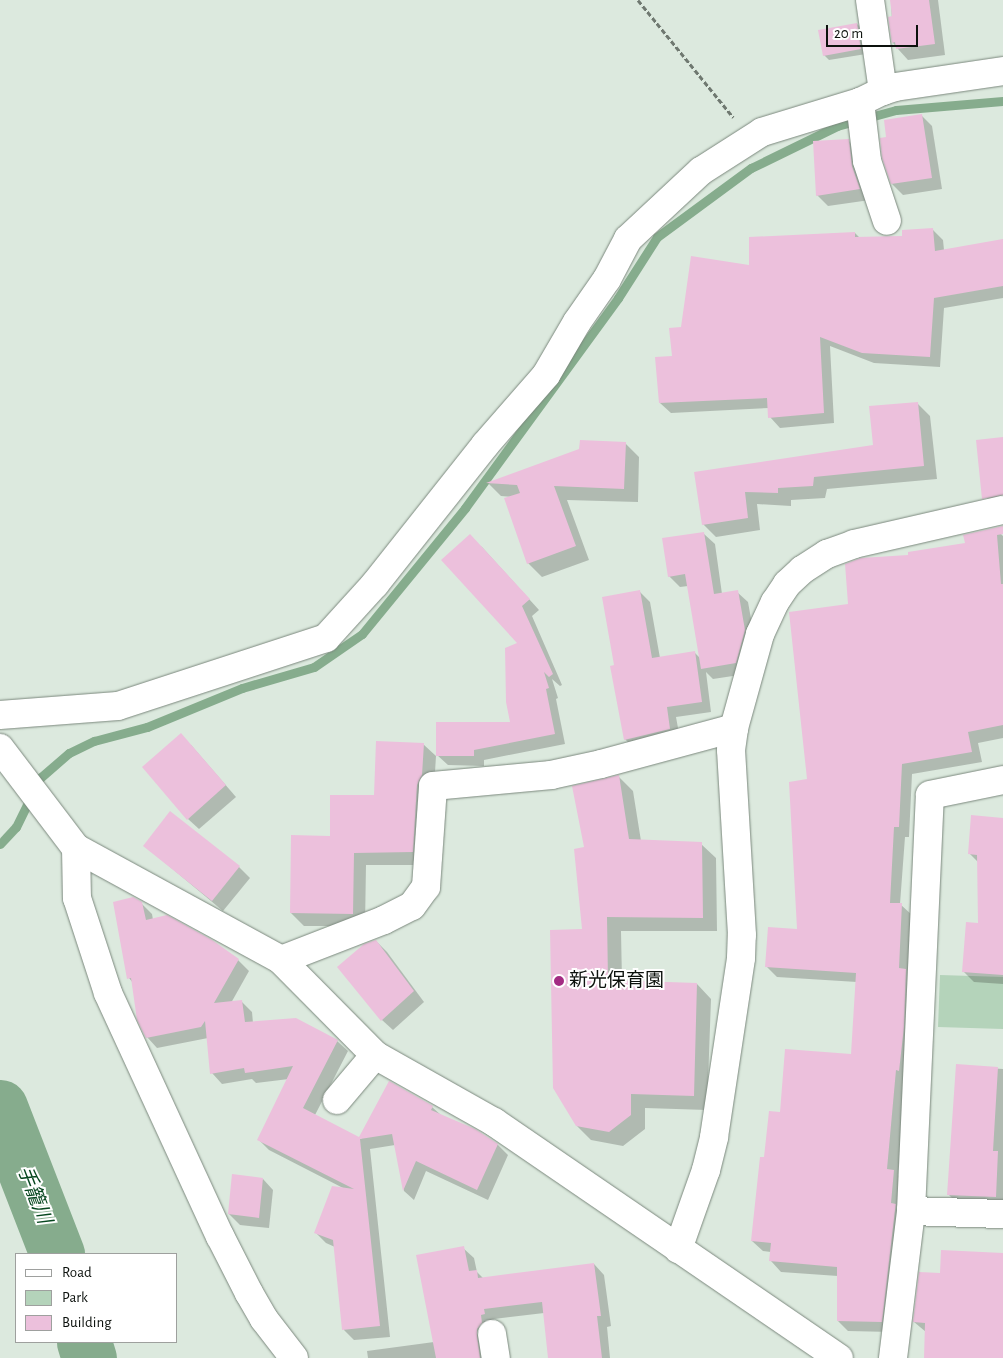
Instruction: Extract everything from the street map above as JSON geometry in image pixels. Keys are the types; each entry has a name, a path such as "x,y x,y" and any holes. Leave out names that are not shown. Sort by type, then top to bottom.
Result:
{"street":[{"path":"870,0 871,96 867,161 887,222"},
{"path":"0,715 118,706 326,638 375,584 485,445 546,375 577,322 607,279 628,239 701,171 762,132 894,87 1003,71"},
{"path":"678,1249 706,1170 714,1137 741,958 742,934 731,777 734,728 760,634 780,593 802,570 827,554 854,544 1003,510"},
{"path":"281,960 384,920 412,906 426,886 433,786 551,775 601,764 734,728"},
{"path":"0,748 76,848 281,960 375,1056 494,1122 839,1358"},
{"path":"893,1358 911,1211 930,794 1003,780"},
{"path":"76,848 77,898 108,993 220,1236 249,1293 264,1319 294,1358"},
{"path":"337,1100 375,1056"},
{"path":"911,1211 1003,1214"}],"path":[{"path":"638,0 750,139"}],"green space":[{"path":"940,975 1003,977 1003,1029 938,1027"}],"building":[{"path":"890,0 929,0 935,44 896,49 895,42 892,43 888,17 892,16"},
{"path":"857,23 861,49 823,56 818,30"},
{"path":"922,114 932,178 891,184 882,158 880,138 886,137 884,120"},
{"path":"849,139 852,166 860,189 816,196 813,141"},
{"path":"933,228 935,251 1003,239 1003,286 934,298 930,357 862,353 820,337 824,413 768,418 767,398 659,403 655,357 672,356 669,328 681,327 691,256 749,265 749,237 855,232 855,237 902,236 902,230"},
{"path":"918,402 924,466 814,477 813,486 778,488 778,493 745,492 748,518 702,525 694,472 873,445 869,406"},
{"path":"1003,437 1003,495 982,499 976,440"},
{"path":"580,440 626,442 624,489 554,486 576,546 527,564 504,498 520,493 517,485 486,483 579,449"},
{"path":"1003,526 1003,534 997,535 1001,584 1003,584 1003,725 968,732 972,752 902,764 899,827 894,827 890,903 902,903 899,968 906,969 904,1027 899,1071 896,1070 887,1169 894,1170 891,1203 896,1204 882,1322 837,1321 837,1267 769,1261 771,1243 751,1241 760,1157 764,1157 769,1111 780,1112 785,1049 851,1054 856,973 765,967 768,927 797,929 789,782 807,779 789,612 848,604 845,564 861,558 908,555 908,552 965,543 963,535"},
{"path":"704,532 714,594 738,590 745,630 736,663 701,669 685,574 668,577 662,538"},
{"path":"470,534 530,599 522,606 553,674 549,677 544,672 549,688 546,689 555,734 474,750 474,756 436,756 436,722 510,722 506,702 505,648 517,643 441,560"},
{"path":"640,590 652,658 695,651 702,702 667,707 670,729 624,740 610,666 614,665 602,597"},
{"path":"181,733 226,785 187,820 142,767"},
{"path":"376,741 424,743 422,775 417,785 413,852 354,853 353,914 290,913 291,835 330,836 330,795 374,795"},
{"path":"619,775 629,839 702,842 703,918 607,917 608,980 697,983 694,1096 631,1094 631,1115 609,1132 576,1126 553,1088 550,930 582,929 574,849 584,847 572,786"},
{"path":"170,811 240,866 212,901 143,846"},
{"path":"971,815 1003,818 1003,975 962,972 966,922 978,923 977,855 968,854"},
{"path":"133,897 142,902 146,920 167,915 212,940 239,959 214,1003 242,1000 245,1022 296,1018 338,1040 303,1108 359,1137 389,1081 433,1106 431,1110 475,1129 498,1144 477,1190 416,1161 403,1191 392,1134 360,1139 380,1326 342,1330 333,1240 314,1233 332,1186 354,1189 257,1140 293,1066 245,1073 244,1068 210,1074 205,1021 201,1027 146,1038 137,1020 131,978 127,979 113,902"},
{"path":"376,940 414,991 381,1021 337,967 364,944"},
{"path":"956,1064 998,1067 993,1151 998,1151 996,1197 947,1195"},
{"path":"232,1174 263,1178 259,1218 228,1214"},
{"path":"464,1246 469,1271 477,1270 478,1278 594,1263 601,1316 597,1316 602,1358 548,1358 542,1302 484,1309 485,1314 481,1315 482,1323 477,1329 480,1358 436,1358 416,1255"},
{"path":"941,1250 1003,1253 1003,1358 924,1358 925,1323 913,1322 919,1272 940,1273"}],"waterway":[{"path":"0,844 16,827 40,778 69,753 94,741 147,727 242,688 314,667 362,634 465,508 618,298 657,237 751,168 837,126 896,110 1003,101"},
{"name":"手籠川","path":"0,1107 57,1253"},
{"name":"手籠川","path":"84,1343 89,1358"}],"place":[{"name":"新光保育園","path":"559,981"}]}
